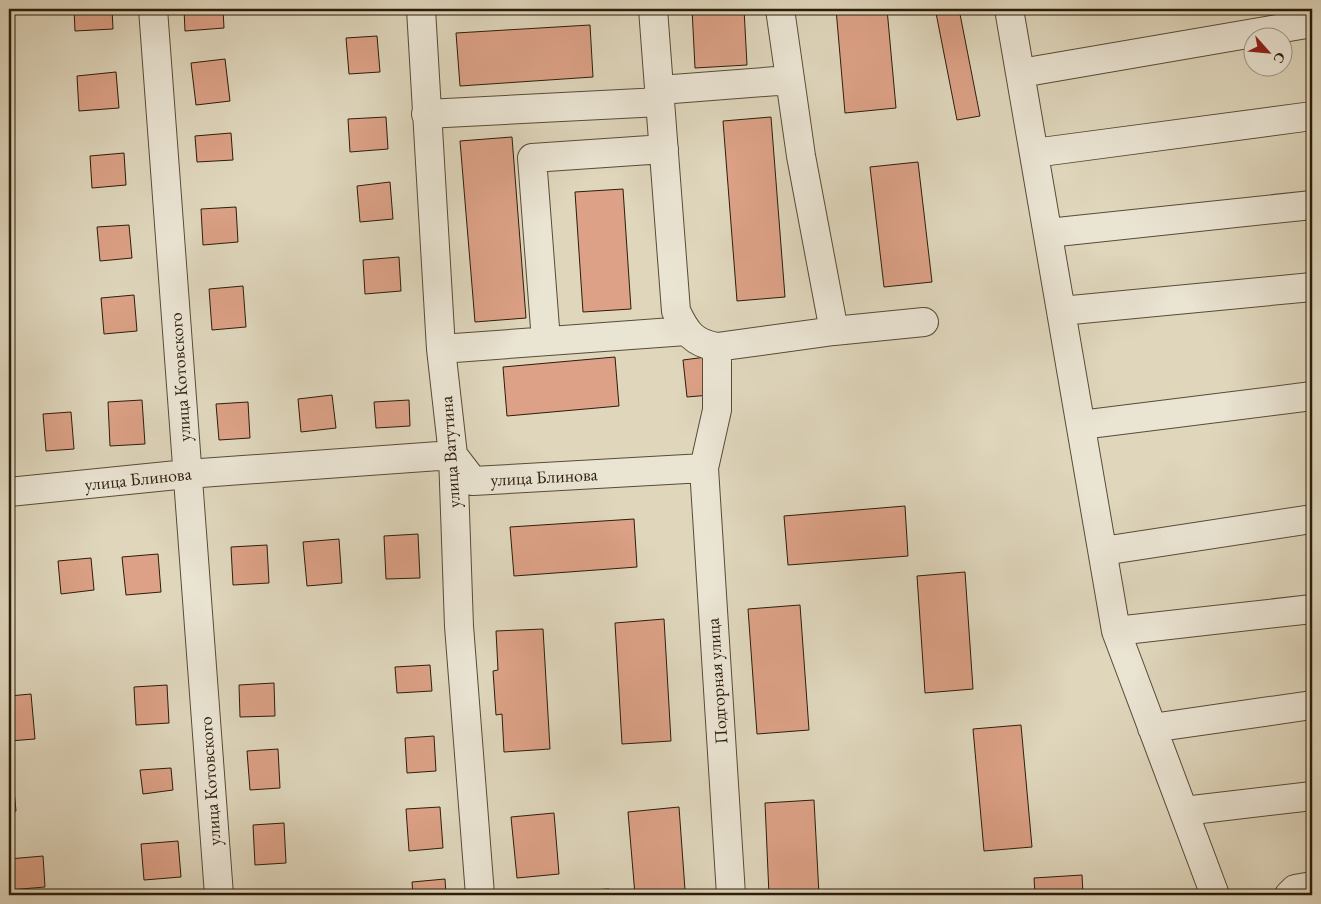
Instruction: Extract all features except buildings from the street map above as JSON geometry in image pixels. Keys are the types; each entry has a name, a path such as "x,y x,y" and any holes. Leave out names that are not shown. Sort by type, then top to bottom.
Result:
{"street":[{"name":"улица Котовского","path":"153,9 219,895"},
{"name":"улица Ватутина","path":"421,9 441,349 453,455 459,626 480,895"},
{"path":"654,9 676,311 686,331 704,345 718,348 834,331 924,322"},
{"path":"780,9 802,156 834,331"},
{"path":"1009,9 1116,632 1215,895"},
{"path":"1021,74 1312,23"},
{"path":"426,114 660,96 790,80"},
{"path":"1034,154 1312,116"},
{"path":"546,341 532,158 664,149"},
{"path":"1048,233 1312,205"},
{"path":"1061,311 1312,287"},
{"path":"441,349 686,331"},
{"path":"704,468 717,410 718,348"},
{"path":"1081,425 1312,396"},
{"name":"улица Блинова","path":"9,492 187,474 453,455 473,481 704,468"},
{"name":"Подгорная улица","path":"704,468 731,895"},
{"path":"1103,550 1312,519"},
{"path":"1116,632 1312,609"},
{"path":"1152,728 1312,705"},
{"path":"1184,811 1312,796"},
{"path":"1289,895 1295,889 1312,886"}]}
